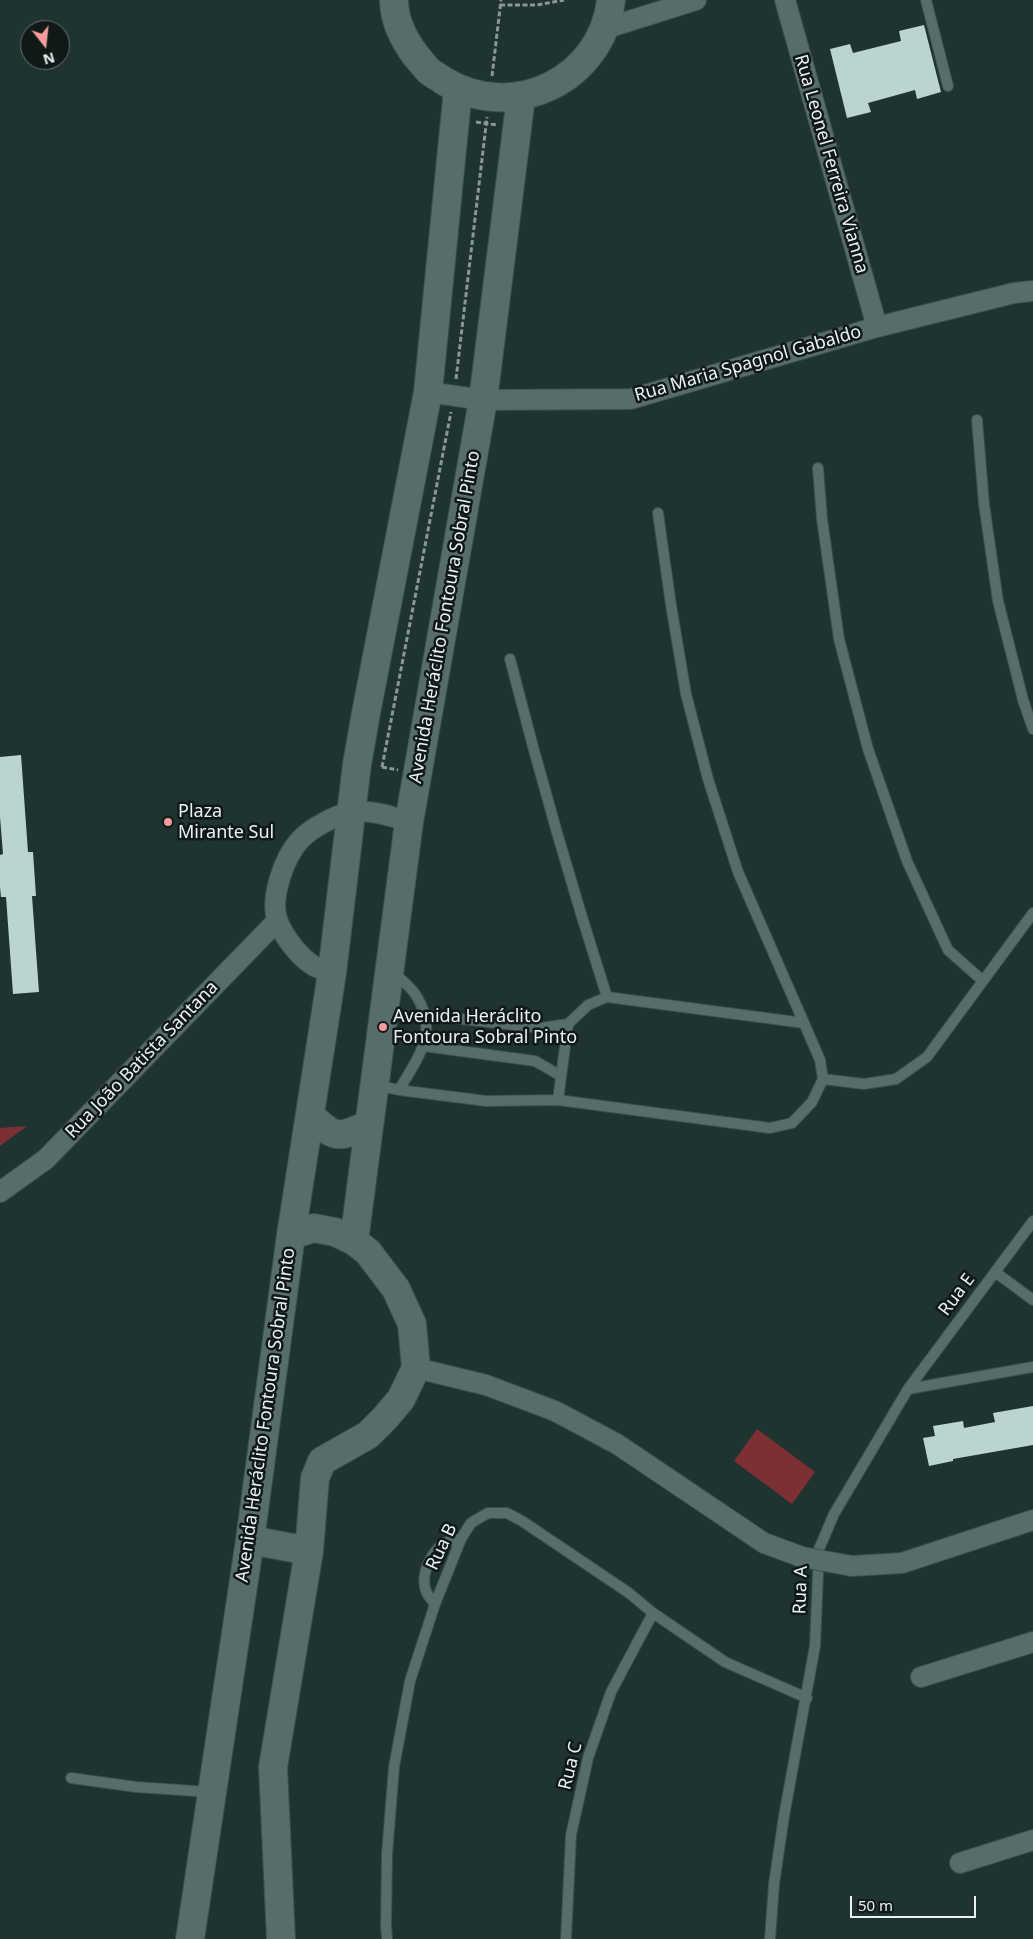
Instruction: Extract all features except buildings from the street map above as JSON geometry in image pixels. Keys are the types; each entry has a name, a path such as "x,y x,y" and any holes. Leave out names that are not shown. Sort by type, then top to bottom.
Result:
{"street":[{"path":"394,0 394,10 406,43 428,71 458,90 490,98 521,97 556,84 578,67 585,61 604,29 611,0"},
{"path":"604,29 696,0"},
{"name":"Rua Leonel Ferreira Vianna","path":"785,0 877,327"},
{"name":"Avenida Heráclito Fontoura Sobral Pinto","path":"190,1939 250,1540 291,1235 332,973 357,764 423,425 430,379 458,90"},
{"name":"Avenida Heráclito Fontoura Sobral Pinto","path":"354,1242 369,1124 387,1087 390,967 409,822 478,433 521,97"},
{"name":"Rua Maria Spagnol Gabaldo","path":"430,379 484,387 631,399 877,327 1014,293 1033,291"},
{"path":"332,973 314,966 294,948 278,921 275,897 285,865 300,840 323,822 352,812 383,813 409,822"},
{"name":"Rua João Batista Santana","path":"0,1192 46,1160 278,921"},
{"path":"310,1115 324,1128 334,1134 346,1134 369,1124"},
{"path":"281,1939 273,1767 309,1551 314,1478 322,1461 340,1449 368,1435 385,1418 401,1399 416,1368 412,1324 396,1288 368,1252 335,1232 314,1228 291,1235"},
{"path":"416,1368 486,1385 555,1411 617,1444 764,1543 802,1557 852,1566 902,1563 1033,1520"},
{"path":"250,1540 309,1551"},
{"path":"920,1677 1033,1642"},
{"path":"960,1863 1033,1840"}],"lane":[{"path":"926,0 948,86"},
{"path":"977,420 984,504 998,601 1033,729"},
{"path":"818,468 822,520 839,639 868,749 907,861 948,950 983,981"},
{"path":"387,1087 486,1101 558,1100 770,1128 792,1123 812,1102 824,1079 820,1060 738,872 708,779 686,694 658,513"},
{"path":"510,658 568,873 607,997"},
{"path":"824,1079 864,1084 896,1079 927,1057 1033,913"},
{"path":"387,1087 424,1046 428,1031 426,1015 417,996 390,967"},
{"path":"426,1015 541,1028 568,1024 588,1005 607,997 804,1023"},
{"path":"558,1100 568,1024"},
{"path":"424,1046 535,1061 561,1076"},
{"name":"Rua E","path":"908,1389 1033,1221"},
{"path":"995,1272 1033,1300"},
{"path":"908,1389 1033,1367"},
{"name":"Rua A","path":"770,1939 774,1884 784,1816 815,1646 819,1548 834,1514 908,1389"},
{"name":"Rua B","path":"387,1939 387,1854 394,1767 410,1681 435,1604 461,1539 471,1523 488,1513 507,1513 522,1521 629,1593 653,1613 725,1662 807,1698"},
{"path":"435,1604 426,1591 425,1576 429,1563 436,1551 446,1542 461,1539"},
{"name":"Rua C","path":"566,1939 571,1834 588,1758 611,1692 653,1613"},
{"path":"71,1778 136,1787 211,1792"}],"path":[{"path":"500,5 538,5 564,0"},
{"path":"456,119 517,128"},
{"path":"430,379 484,387"},
{"path":"423,425 478,433"},
{"path":"357,764 418,774"}],"shaded area":[{"path":"27,1126 0,1146 0,1128"},
{"path":"757,1429 815,1472 792,1504 734,1461"}],"place":[{"name":"Plaza Mirante Sul","path":"168,822"},
{"name":"Avenida Heráclito Fontoura Sobral Pinto","path":"383,1027"}]}
